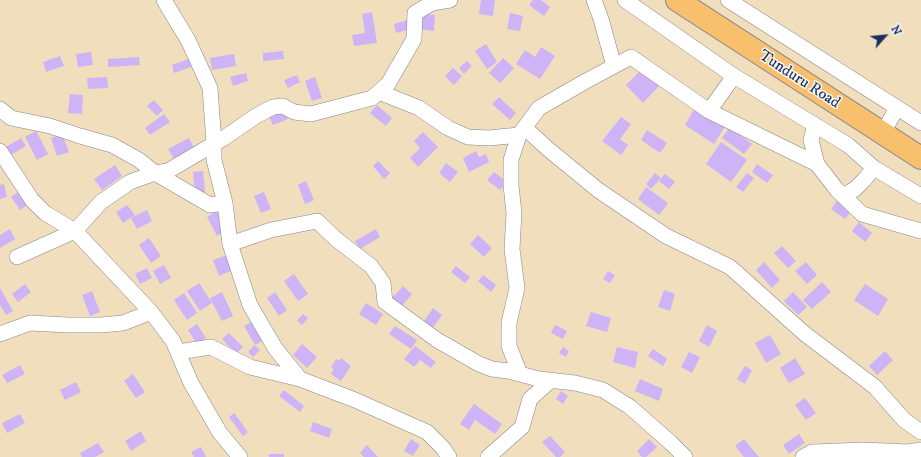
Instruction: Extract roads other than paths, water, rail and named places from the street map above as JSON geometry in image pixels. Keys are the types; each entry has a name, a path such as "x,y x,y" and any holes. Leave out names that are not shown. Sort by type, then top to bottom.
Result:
{"highway":[{"name":"Tunduru Road","path":"677,0 921,158"}],"street":[{"path":"164,0 188,40 210,88 214,160 225,203 230,244 250,305 275,348 300,379"},
{"path":"17,257 75,231 101,202 130,182 155,172 168,171 224,138 272,107 283,106 294,112 311,114 372,98 388,84 414,39 415,13 432,3 450,0"},
{"path":"594,0 614,66"},
{"path":"625,0 734,76 848,145 874,168 921,196"},
{"path":"728,0 921,123"},
{"path":"520,374 509,346 509,323 517,288 512,249 514,213 511,184 511,160 522,132 539,108 630,57 709,111 817,164"},
{"path":"709,111 734,76"},
{"path":"379,92 419,108 448,128 468,137 489,138 522,132 548,149 598,190 666,236 730,267 805,334 875,387 904,420 921,432"},
{"path":"882,134 897,108"},
{"path":"0,109 11,118 50,126 112,145 139,160 155,172 210,205 225,203"},
{"path":"815,125 811,140 817,164 843,196 862,214 921,231"},
{"path":"0,151 32,200 45,213 75,231 151,312 173,340 191,383 220,433 240,457"},
{"path":"843,196 864,180 874,168"},
{"path":"230,244 271,230 317,221 337,240 371,266 383,284 385,302 438,340 479,364 492,369 508,371 539,379 575,383 603,390 630,407 671,443 684,457"},
{"path":"0,334 30,323 101,325 123,323 151,312"},
{"path":"178,352 211,347 250,367 300,379 355,400 427,432 443,448 449,457"},
{"path":"488,457 522,427 530,400 551,380"},
{"path":"802,457 812,452 864,450 907,452 921,450"}]}
